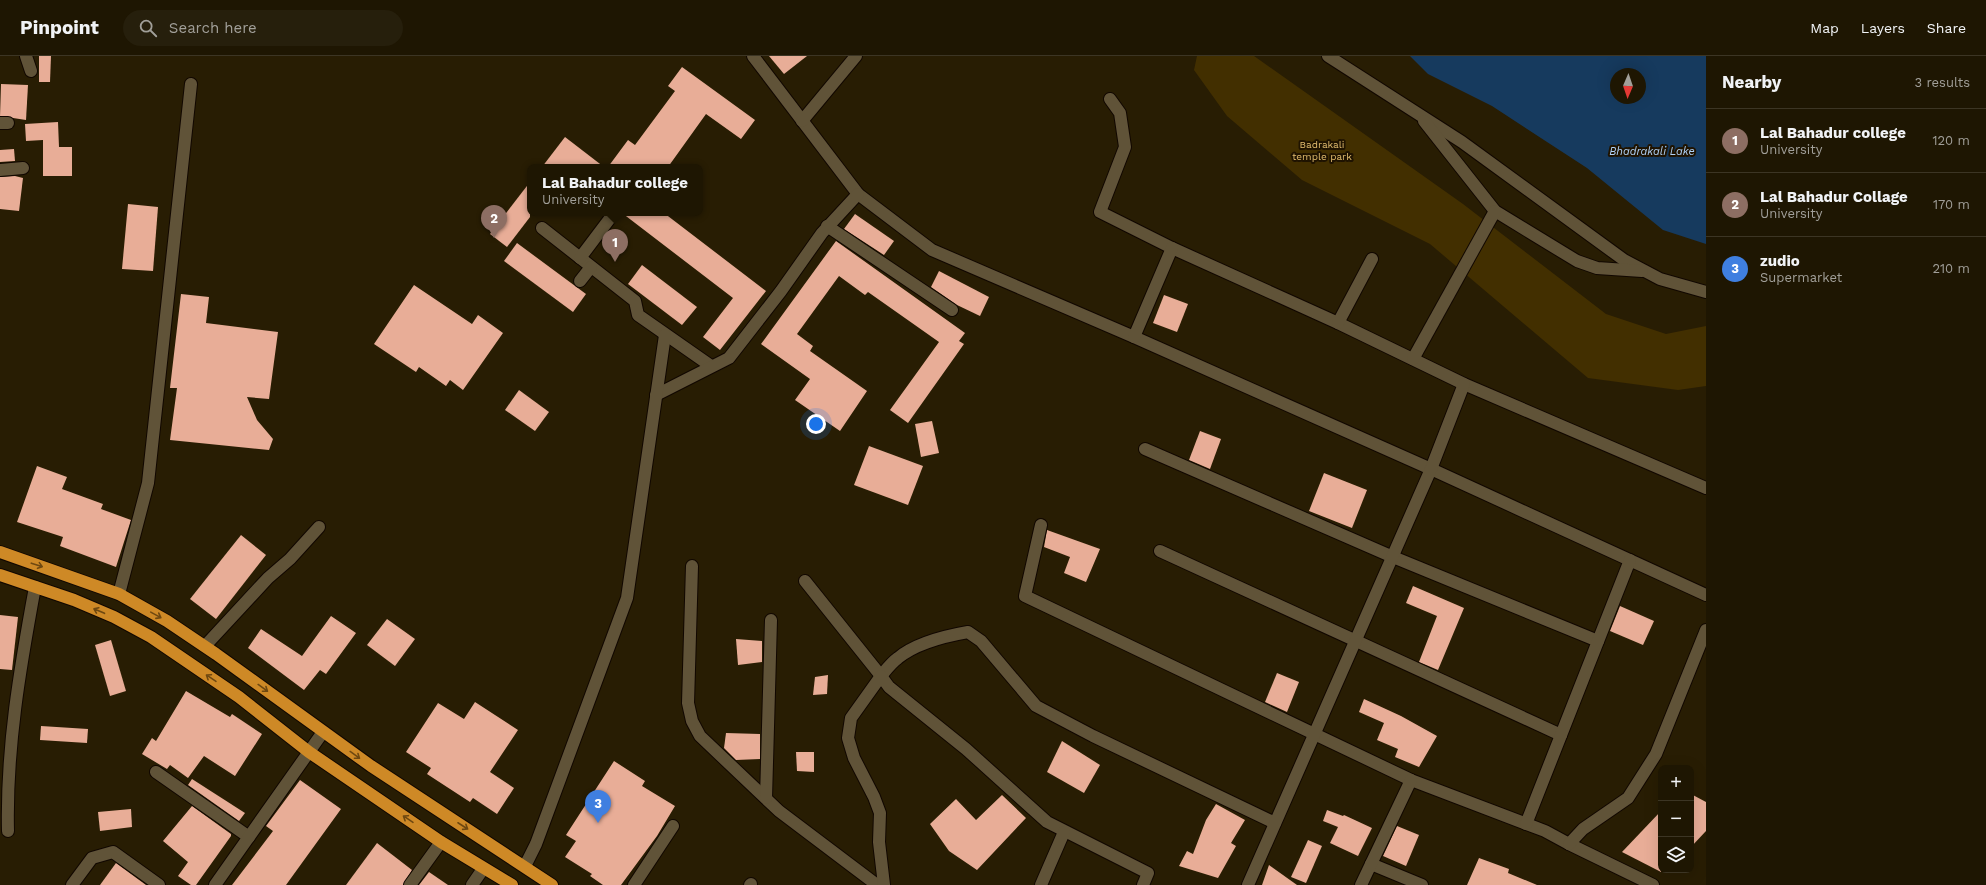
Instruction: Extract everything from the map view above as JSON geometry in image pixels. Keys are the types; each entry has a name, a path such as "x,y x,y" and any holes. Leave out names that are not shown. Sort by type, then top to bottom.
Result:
{"highway":[{"path":"0,552 119,594 167,621 205,646 371,766 552,885"},
{"path":"0,575 114,617 151,637 239,697 309,752 441,842 512,885"}],"street":[{"path":"26,56 30,71"},
{"path":"753,56 858,194 932,250 1134,337 1431,469 1706,595"},
{"path":"802,121 856,56"},
{"path":"1328,56 1462,142 1624,260 1660,279 1706,292"},
{"path":"119,594 148,483 192,84"},
{"path":"1110,99 1120,113 1125,147 1100,212 1172,248 1338,323 1464,384 1706,488"},
{"path":"1418,114 1494,211 1577,261 1597,268 1644,271"},
{"path":"0,170 23,168"},
{"path":"656,395 729,358 828,226 858,194"},
{"path":"1413,359 1494,211"},
{"path":"580,258 611,217"},
{"path":"828,226 952,310"},
{"path":"542,228 635,301 638,316 711,366"},
{"path":"1134,337 1172,248"},
{"path":"1338,323 1372,260"},
{"path":"580,281 591,266"},
{"path":"525,866 536,844 627,598 665,335"},
{"path":"1248,885 1431,469 1464,384"},
{"path":"1145,449 1393,557 1598,641"},
{"path":"1041,525 1025,596 1411,780 1545,831 1653,885"},
{"path":"205,646 268,578 290,559 319,528"},
{"path":"1160,551 1355,642 1561,735"},
{"path":"1526,824 1630,560"},
{"path":"692,566 688,703 692,721 700,736 779,811 877,885"},
{"path":"805,581 889,687 966,749 1047,822 1148,874 1143,885"},
{"path":"8,831 11,738 18,679 35,587"},
{"path":"766,798 770,620"},
{"path":"1569,844 1583,829 1628,798 1656,754 1706,630"},
{"path":"884,885 879,842 880,813 874,797 854,758 848,738 851,718 881,676 898,658 918,647 950,635 968,632 981,641 1036,706 1093,736 1276,823"},
{"path":"215,885 323,732"},
{"path":"156,772 249,837"},
{"path":"1361,885 1411,780"},
{"path":"634,885 674,826"},
{"path":"1041,885 1064,832"},
{"path":"410,885 441,842"},
{"path":"72,885 92,858 113,852 160,885"},
{"path":"1371,864 1422,885"},
{"path":"472,885 484,869"}],"green space":[{"name":"Badrakali temple park","path":"1197,56 1254,56 1463,204 1606,314 1666,334 1706,326 1706,386 1678,390 1588,378 1430,244 1302,180 1227,116 1194,70"}],"water":[{"name":"Bhadrakali Lake","path":"1410,56 1706,56 1706,244 1663,230 1587,168 1492,106 1428,74"}],"building":[{"path":"39,56 51,56 50,82 39,82"},
{"path":"769,56 807,56 784,74"},
{"path":"682,67 755,120 741,139 706,114 670,164 610,164 628,140 635,145 675,91 668,86"},
{"path":"1,84 28,85 26,120 0,116"},
{"path":"58,122 59,147 72,147 72,176 43,176 43,140 26,141 25,124"},
{"path":"565,137 600,164 544,164"},
{"path":"14,149 15,161 0,162 0,150"},
{"path":"15,176 23,178 19,211 0,209 0,177"},
{"path":"527,186 527,216 530,217 507,247 490,234"},
{"path":"128,204 158,207 153,271 122,269"},
{"path":"855,214 894,241 884,255 844,229"},
{"path":"626,216 668,216 766,291 720,350 703,337 733,298"},
{"path":"836,241 965,333 959,341 964,344 908,423 890,410 939,342 868,292 865,295 839,276 797,334 813,346 810,351 867,391 840,431 795,400 810,379 761,344"},
{"path":"517,243 586,294 573,312 504,261"},
{"path":"642,265 697,307 682,325 628,284"},
{"path":"939,271 989,297 980,316 957,305 931,287"},
{"path":"414,285 472,324 478,315 503,333 463,390 450,380 446,386 419,367 416,372 374,344"},
{"path":"181,294 209,297 206,323 278,332 269,399 247,397 257,420 273,439 269,450 170,440 177,388 170,388"},
{"path":"1164,295 1188,304 1177,332 1153,323"},
{"path":"519,390 549,412 535,431 505,410"},
{"path":"932,421 939,453 921,457 915,424"},
{"path":"1200,431 1221,439 1210,469 1189,460"},
{"path":"869,446 923,466 908,505 854,485"},
{"path":"37,466 67,477 62,489 103,504 101,509 131,520 116,567 60,546 63,537 17,522"},
{"path":"1324,473 1367,490 1352,528 1309,511"},
{"path":"1047,530 1100,549 1086,582 1064,573 1070,557 1044,547"},
{"path":"241,535 266,555 216,619 190,599"},
{"path":"1413,586 1464,608 1438,670 1419,662 1437,616 1406,603"},
{"path":"1620,606 1654,621 1643,645 1610,631"},
{"path":"0,615 18,617 12,670 0,669"},
{"path":"331,616 356,633 326,674 320,670 304,690 248,648 261,629 302,656"},
{"path":"387,619 415,639 395,666 367,645"},
{"path":"736,639 762,641 762,662 738,665"},
{"path":"111,640 126,691 110,696 95,645"},
{"path":"1277,673 1299,682 1287,712 1265,702"},
{"path":"828,675 827,694 813,695 815,677"},
{"path":"186,691 230,717 232,714 262,734 235,776 204,756 188,778 170,765 167,769 142,754 152,738 156,741"},
{"path":"1364,699 1401,716 1437,736 1419,767 1395,757 1398,749 1377,740 1384,723 1359,712"},
{"path":"475,702 518,730 490,772 514,788 497,814 473,798 470,802 427,774 431,768 406,752 438,703 464,719"},
{"path":"41,726 88,729 87,743 40,740"},
{"path":"726,733 760,734 760,759 736,760 724,748"},
{"path":"1062,741 1100,765 1084,793 1047,772"},
{"path":"796,752 814,752 814,772 797,771"},
{"path":"614,761 645,781 642,786 675,806 657,836 621,885 603,885 590,876 592,874 565,857 576,841 566,835"},
{"path":"192,779 245,813 239,821 188,785"},
{"path":"300,780 341,809 286,885 232,885 273,831 266,826"},
{"path":"1002,795 1026,818 977,870 949,851 930,824 956,799 976,820"},
{"path":"1694,796 1706,802 1706,831 1694,844"},
{"path":"1216,804 1245,820 1231,843 1236,846 1218,878 1179,866 1187,851 1193,854 1206,820"},
{"path":"192,806 231,834 196,885 191,885 178,876 188,862 163,841"},
{"path":"131,809 132,827 100,831 98,812"},
{"path":"1327,810 1343,816 1344,815 1372,828 1358,856 1330,843 1338,827 1323,821"},
{"path":"1658,814 1658,870 1622,852"},
{"path":"1397,826 1419,835 1406,866 1383,856"},
{"path":"1308,840 1322,846 1306,883 1291,877"},
{"path":"377,843 412,870 403,885 346,885"},
{"path":"1479,858 1509,869 1508,873 1537,885 1467,885"},
{"path":"116,863 146,885 100,885"},
{"path":"1269,865 1297,885 1262,885"},
{"path":"429,872 448,885 419,885"}],"place":[{"name":"Lal Bahadur Collage","path":"494,238"},
{"name":"Lal Bahadur college","path":"615,262"},
{"name":"zudio","path":"598,823"}]}
